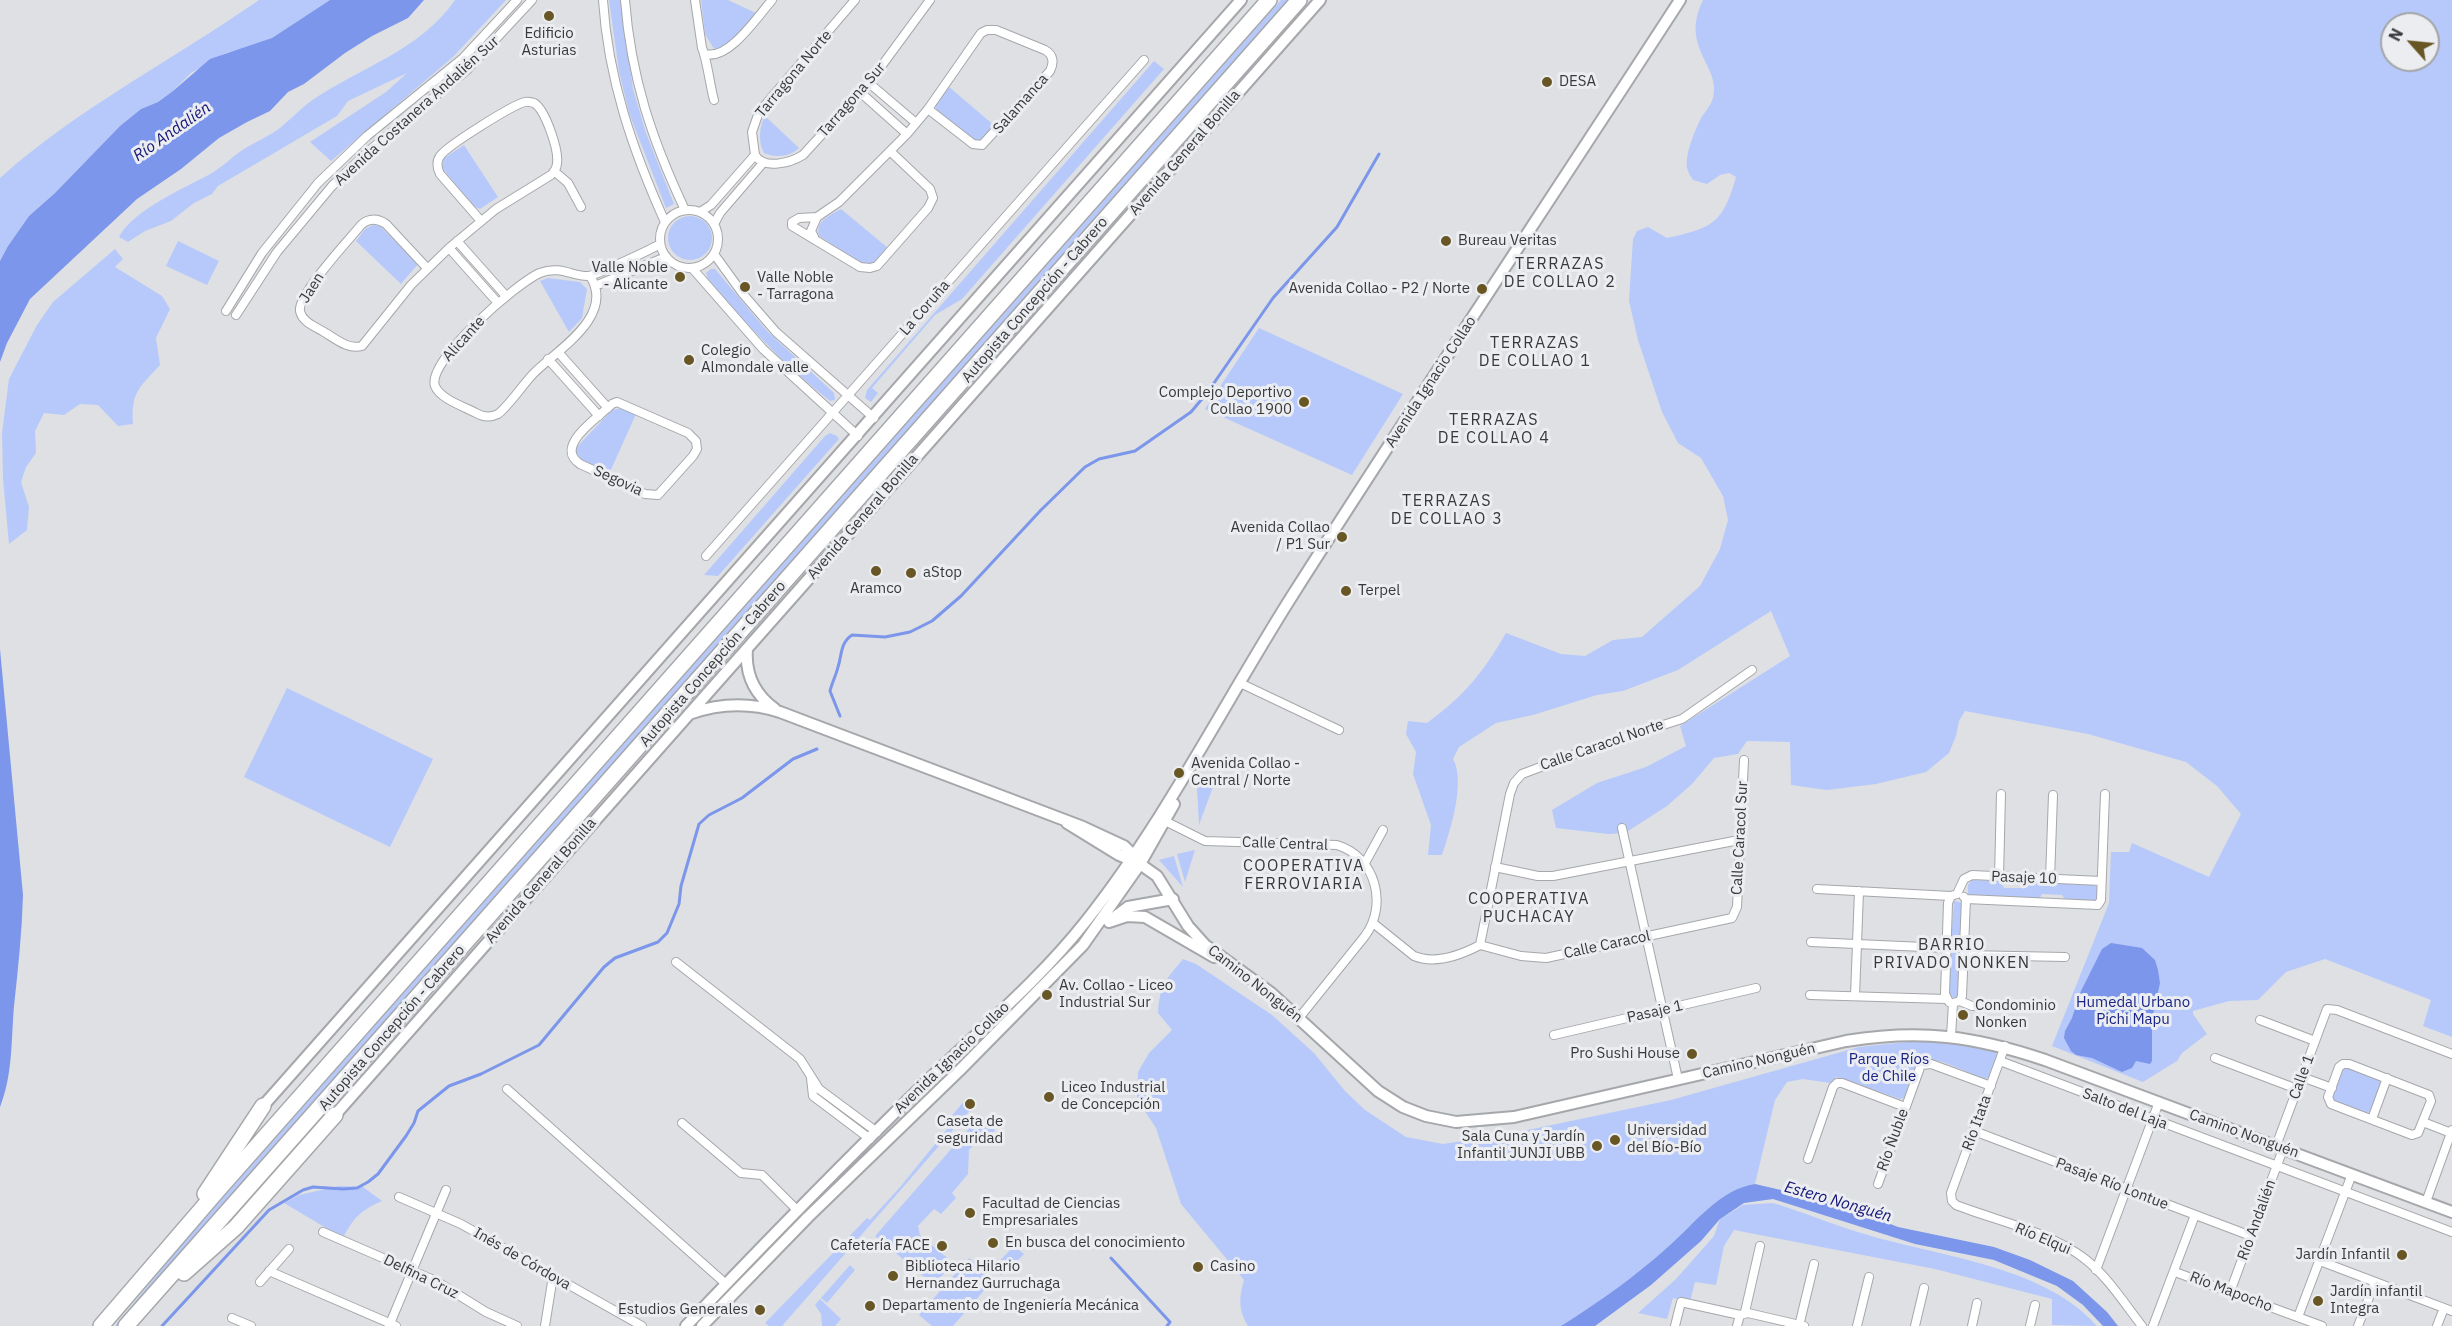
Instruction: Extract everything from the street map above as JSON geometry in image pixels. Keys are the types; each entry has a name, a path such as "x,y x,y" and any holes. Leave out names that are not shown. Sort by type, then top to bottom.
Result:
{"highway":[{"name":"Autopista Concepción - Cabrero","path":"101,1326 1269,0"},
{"name":"Autopista Concepción - Cabrero","path":"130,1321 1299,0"},
{"path":"172,1244 263,1106"},
{"path":"130,1321 236,1227 335,1115"}],"main road":[{"path":"263,1106 858,436 1241,0"},
{"name":"Avenida General Bonilla","path":"335,1115 1320,0"},
{"name":"Avenida Ignacio Collao","path":"702,1326 808,1217 1083,945 1191,769 1277,620 1348,507 1680,0"},
{"name":"Camino Nonguén","path":"747,649 747,668 753,684 762,698 780,712"},
{"name":"Camino Nonguén","path":"688,714 713,707 740,704 780,712 1067,823 1083,827 1124,846 1135,860 1157,876 1198,938 1228,963 1271,993 1378,1091 1416,1112 1446,1121 1467,1122 1514,1117 1860,1039 1916,1035 1951,1036 2006,1046 2452,1212"},
{"name":"Avenida Ignacio Collao","path":"686,1326 1074,936 1165,821 1191,769"},
{"path":"1083,945 1094,938 1122,909 1173,899"},
{"path":"1109,922 1127,916 1145,917 1193,947 1228,963"}],"street":[{"name":"Avenida Costanera Andalién Sur","path":"226,311 262,252 318,183 368,136 449,71 517,0"},
{"name":"Avenida Costanera Andalién Sur","path":"236,315 277,252 332,186 371,149 459,77 532,0"},
{"path":"603,0 610,56 623,114 640,166 665,222"},
{"path":"625,0 630,47 644,111 661,158 685,210"},
{"path":"695,0 702,48 706,54 706,68 714,100"},
{"path":"706,54 715,55 726,51 772,0"},
{"name":"Tarragona Norte","path":"754,156 752,132 759,112 855,0"},
{"name":"Tarragona Sur","path":"763,163 785,162 803,155 861,93 930,0"},
{"name":"Avenida Costanera Andalién Sur","path":"498,22 506,30"},
{"name":"Salamanca","path":"891,152 930,189 933,198 928,208 879,263 870,268 863,268 814,237 793,228 792,222 799,218 818,217 839,202 882,158 891,152 928,109 984,31 996,30 1052,55 1053,63 1050,71 982,145 971,143 928,109"},
{"name":"La Coruña","path":"706,556 1144,60"},
{"path":"869,83 916,123"},
{"path":"861,93 907,134"},
{"path":"481,221 438,170 438,161 442,154 462,139 520,104 534,103 544,113 558,159 554,171 568,183 581,207"},
{"path":"700,212 711,205 754,156 763,163 723,209 714,224"},
{"name":"Jaen","path":"427,268 386,224 378,219 369,220 361,225 312,286 301,303 302,315 308,322 346,345 354,348 362,346 396,302 448,248 511,198 554,171"},
{"path":"685,210 700,212 714,224 718,239 714,254 704,263 692,268 675,265 666,257 660,244 661,229 665,222 674,214 685,210"},
{"path":"814,237 812,227 818,217"},
{"path":"457,241 506,296"},
{"path":"660,244 590,276 595,286 666,257"},
{"path":"448,248 498,303"},
{"path":"714,254 765,320 873,418"},
{"path":"692,268 763,349 858,436"},
{"name":"Alicante","path":"590,276 561,270 544,272 531,277 506,296 461,339 436,371 434,383 438,392 478,414 491,417 500,412 523,384 548,359 576,337 587,323 594,302 595,286"},
{"path":"231,301 241,306"},
{"path":"558,352 608,408"},
{"path":"548,359 599,416"},
{"name":"Segovia","path":"615,403 625,404 694,438 697,445 696,452 661,493 654,496 645,494 580,464 573,458 571,450 573,442 599,416 615,403"},
{"name":"Calle Caracol Norte","path":"1480,945 1512,788 1522,774 1570,755 1682,718 1752,670"},
{"path":"1240,683 1339,730"},
{"name":"Calle Caracol Sur","path":"1734,916 1737,907 1744,760"},
{"path":"1999,877 2001,794"},
{"path":"1817,889 1954,895 1966,899 2096,905 2099,903 2101,881 2104,794"},
{"path":"2050,879 2053,795"},
{"name":"Calle Central","path":"1165,821 1205,841 1331,844 1349,850 1365,863"},
{"path":"1622,828 1678,1079"},
{"path":"1299,1017 1373,923 1377,895 1373,879 1365,863 1383,830"},
{"path":"1495,867 1538,876 1553,876 1740,840"},
{"name":"Pasaje 10","path":"1954,895 1967,876 2101,881"},
{"path":"1855,996 1859,891"},
{"path":"1951,1036 1953,1001 1947,948 1948,903 1954,895"},
{"path":"1953,1001 1964,955 1966,899"},
{"name":"Calle Caracol","path":"1480,945 1539,958 1726,920 1734,916"},
{"path":"1373,923 1414,956 1422,959 1448,958 1480,945"},
{"path":"1811,942 1947,948"},
{"path":"1964,955 2065,957"},
{"path":"676,962 800,1059 819,1089 874,1135"},
{"name":"Pasaje 1","path":"1554,1035 1756,988"},
{"path":"1810,995 1953,1001 1972,1006 2043,1006"},
{"name":"Calle 1","path":"2280,1147 2297,1089 2327,1009 2337,1010 2452,1054"},
{"path":"2260,1020 2315,1041"},
{"name":"Río Itata","path":"1952,1201 1951,1193 2006,1046"},
{"path":"2215,1058 2297,1089"},
{"name":"Salto del Laja","path":"2000,1061 2452,1232"},
{"name":"Río Ñuble","path":"1878,1184 1920,1067 1926,1063 1991,1086"},
{"path":"2343,1064 2387,1078 2431,1096 2417,1134 2329,1102 2339,1067 2343,1064"},
{"path":"2302,1077 2332,1088"},
{"path":"2372,1119 2387,1078"},
{"path":"1808,1159 1833,1087 1837,1083 1905,1107"},
{"path":"507,1089 726,1284"},
{"path":"2096,1270 2159,1102"},
{"path":"682,1122 741,1173 762,1175 798,1211"},
{"path":"2423,1122 2452,1131 2449,1145 2426,1202"},
{"name":"Pasaje Río Lontue","path":"1974,1131 2251,1236"},
{"name":"Río Andalién","path":"2230,1292 2277,1166 2280,1147"},
{"path":"2298,1317 2352,1174"},
{"path":"269,1271 392,1325 412,1270 446,1190"},
{"name":"Inés de Córdova","path":"399,1197 436,1212 642,1326"},
{"name":"Río Elqui","path":"1952,1201 1959,1206 2060,1244 2084,1259 2096,1270 2142,1326"},
{"path":"2153,1326 2195,1215"},
{"name":"Delfina Cruz","path":"323,1232 446,1286 486,1312 517,1326"},
{"path":"1737,1326 1760,1246"},
{"path":"260,1282 289,1249"},
{"path":"2319,1261 2448,1309 2437,1326"},
{"path":"1675,1326 1681,1302 1801,1326 1814,1264"},
{"name":"Río Mapocho","path":"2175,1272 2322,1326"},
{"path":"545,1326 553,1276"},
{"path":"1857,1326 1869,1277"},
{"path":"2358,1326 2374,1282"},
{"path":"1915,1326 1924,1288"},
{"path":"1972,1326 1977,1303"},
{"path":"2030,1326 2035,1305"},
{"path":"232,1318 251,1326"}],"green space":[{"path":"259,0 330,0 272,38 249,48 226,53 191,73 158,102 141,109 120,126 55,193 29,216 0,261 0,178 61,129"},
{"path":"455,0 506,0 453,57 331,161 310,142 386,92 407,73 348,101 337,116 218,186 212,194 194,203 171,221 145,231 128,242 119,237 136,217 148,208 212,173 241,151 280,128 311,101 407,45 441,17"},
{"path":"609,0 620,0 633,89 646,133 674,204 666,208 629,113 619,71"},
{"path":"701,0 728,0 756,13 728,45 714,49 705,34"},
{"path":"1281,0 1290,0 194,1242 118,1326 115,1326 188,1237"},
{"name":"Humedal Urbano Pichi Mapu","path":"1703,0 2452,0 2452,1037 2423,1026 2431,1000 2325,959 2286,972 2258,1000 2229,1001 2193,1011 2207,1034 2182,1053 2177,1061 2143,1082 2052,1046 2109,903 2111,852 2129,852 2132,843 2209,877 2241,814 2217,786 2186,762 2088,734 1965,711 1959,721 1949,753 1926,772 1876,784 1827,790 1791,785 1790,742 1747,741 1738,754 1714,758 1692,784 1667,806 1625,833 1608,834 1556,828 1552,810 1597,783 1646,767 1686,746 1680,726 1790,656 1771,611 1678,670 1623,691 1597,695 1533,715 1496,723 1459,747 1453,759 1458,780 1449,833 1442,855 1428,855 1431,825 1413,774 1416,752 1406,734 1408,721 1427,723 1452,703 1480,672 1506,633 1561,654 1585,656 1613,640 1642,637 1700,586 1720,549 1728,520 1723,496 1701,458 1678,443 1662,412 1638,340 1629,301 1633,239 1637,231 1648,227 1667,238 1706,226 1721,214 1736,177 1729,173 1720,175 1707,184 1693,180 1687,168 1691,142 1701,118 1712,101 1714,87 1712,76 1698,44 1697,17"},
{"path":"1154,61 1164,69 962,299 935,315 872,388 878,393 871,402 865,398 867,390"},
{"path":"948,86 996,127 981,142 975,142 936,109 936,103"},
{"path":"765,116 799,148 782,156 764,153 760,134"},
{"path":"464,145 498,197 480,209 473,206 442,168 444,158"},
{"path":"841,209 888,248 874,263 863,264 819,236 821,223"},
{"path":"690,216 705,223 712,238 705,253 690,260 675,253 668,238 675,223"},
{"path":"375,224 380,226 418,264 401,284 356,241 365,229"},
{"path":"178,241 219,261 207,285 166,266"},
{"path":"115,249 123,259 115,267 162,296 170,309 156,338 160,365 135,397 133,424 118,426 98,405 80,404 64,415 44,413 35,431 36,453 26,467 21,482 29,507 27,530 9,544 3,479 2,433 9,379 37,325 53,302"},
{"path":"715,269 767,331 834,393 835,400 830,401 813,387 751,327 708,279 706,273"},
{"path":"548,278 580,282 587,289 582,318 569,332 540,281"},
{"name":"Complejo Deportivo Collao 1900","path":"1259,328 1403,394 1352,475 1205,409"},
{"path":"622,408 636,414 609,474 584,462 575,449 612,410"},
{"path":"830,433 839,439 718,576 704,575 825,436"},
{"path":"287,688 433,759 390,847 244,777"},
{"path":"1200,784 1214,784 1199,825 1197,789"},
{"path":"1195,850 1185,882 1177,854"},
{"path":"1174,856 1183,887 1159,860"},
{"path":"1972,880 2000,881 2004,888 2022,888 2026,882 2094,885 2098,888 2098,899 2095,902 2066,901 2062,895 2042,894 2039,900 1973,897 1968,894 1968,885"},
{"path":"1954,901 1963,903 1959,994 1958,997 1949,997 1947,994"},
{"name":"Universidad del Bío-Bío","path":"1183,959 1196,964 1272,1015 1314,1053 1345,1091 1365,1110 1406,1137 1443,1144 1504,1135 1671,1100 1859,1047 1917,1041 1959,1043 1995,1052 1997,1055 1989,1077 1986,1079 1941,1062 1924,1060 1919,1062 1912,1074 1904,1098 1900,1099 1836,1077 1830,1083 1803,1079 1787,1082 1775,1100 1755,1184 1742,1187 1719,1200 1644,1267 1561,1326 1248,1326 1240,1303 1244,1280 1181,1204 1156,1128 1137,1099 1138,1072 1149,1053 1172,1030 1158,1013 1160,995 1164,983"},
{"path":"2347,1066 2378,1078 2381,1083 2371,1111 2366,1114 2334,1102 2331,1095 2342,1069"},
{"path":"965,1100 973,1107 782,1326 769,1326 765,1323 867,1218 870,1220 901,1186 952,1123 949,1119"},
{"path":"981,1115 995,1130 990,1137 984,1133 969,1150 968,1174 952,1193 956,1198 941,1214 934,1209 918,1226 920,1235 953,1263 934,1285 875,1236"},
{"path":"339,1186 363,1187 382,1201 358,1215 343,1238 284,1203 299,1195"},
{"path":"1773,1203 1861,1233 1954,1256 2019,1276 2075,1305 2097,1326 2052,1325 2052,1299 1935,1269 1734,1230 1724,1246 1716,1285 1695,1282 1690,1302 1673,1298 1667,1319 1638,1313 1676,1279 1714,1236 1720,1219 1743,1205"},
{"path":"1014,1246 1024,1254 1007,1272 1001,1275 993,1268"},
{"path":"969,1258 994,1279 953,1326 932,1326 919,1315"},
{"path":"850,1265 855,1270 827,1303 821,1298"},
{"path":"820,1299 841,1319 835,1326 822,1326 821,1314 815,1305"}],"water":[{"path":"330,0 424,0 408,18 345,53 304,84 288,92 270,111 219,138 181,169 137,199 30,299 7,343 0,362 0,261 29,216 55,193 120,126 141,109 158,102 173,91 210,59 272,38"},
{"path":"0,649 23,895 11,1057 0,1107"},
{"path":"2111,943 2142,948 2155,960 2160,983 2152,1019 2152,1061 2150,1064 2136,1061 2132,1068 2122,1072 2092,1058 2076,1055 2064,1038 2080,993 2102,949"},
{"path":"1755,1184 1837,1203 1898,1227 1994,1247 2030,1260 2073,1281 2107,1312 2118,1326 2103,1326 2083,1305 2057,1286 1994,1260 1915,1244 1773,1199 1744,1203 1720,1219 1701,1241 1651,1285 1595,1326 1561,1326 1644,1267 1719,1200 1742,1187"}],"waterway":[{"path":"840,716 830,691 843,645 848,638 852,635 885,637 910,632 932,621 961,596 1041,510 1085,467 1099,459 1135,451 1191,412 1207,393 1273,298 1337,227 1379,154"},
{"path":"162,1326 269,1210 303,1190 313,1187 357,1188 368,1182 378,1174 406,1136 418,1111 449,1086 481,1074 539,1045 604,967 615,958 658,942 667,933 679,904 681,886 699,824 709,815 742,798 793,759 817,749"},
{"path":"1111,1258 1170,1322 1167,1326"}],"place":[{"name":"Edificio Asturias","path":"549,16"},
{"name":"DESA","path":"1547,82"},
{"name":"Bureau Veritas","path":"1446,241"},
{"name":"Valle Noble - Alicante","path":"680,277"},
{"name":"Valle Noble - Tarragona","path":"745,287"},
{"name":"Avenida Collao - P2 / Norte","path":"1482,289"},
{"name":"Colegio Almondale valle","path":"689,360"},
{"name":"Complejo Deportivo Collao 1900","path":"1304,402"},
{"name":"Avenida Collao / P1 Sur","path":"1342,537"},
{"name":"Aramco","path":"876,571"},
{"name":"aStop","path":"911,573"},
{"name":"Terpel","path":"1346,591"},
{"name":"Avenida Collao - Central / Norte","path":"1179,773"},
{"name":"Av. Collao - Liceo Industrial Sur","path":"1047,995"},
{"name":"Condominio Nonken","path":"1963,1015"},
{"name":"Pro Sushi House","path":"1692,1054"},
{"name":"Liceo Industrial de Concepción","path":"1049,1097"},
{"name":"Caseta de seguridad","path":"970,1104"},
{"name":"Universidad del Bío-Bío","path":"1615,1140"},
{"name":"Sala Cuna y Jardín Infantil JUNJI UBB","path":"1597,1146"},
{"name":"Facultad de Ciencias Empresariales","path":"970,1213"},
{"name":"En busca del conocimiento","path":"993,1243"},
{"name":"Cafetería FACE","path":"942,1246"},
{"name":"Jardín Infantil","path":"2402,1255"},
{"name":"Casino","path":"1198,1267"},
{"name":"Biblioteca Hilario Hernandez Gurruchaga","path":"893,1276"},
{"name":"Jardín infantil Integra","path":"2318,1301"},
{"name":"Departamento de Ingeniería Mecánica","path":"870,1306"},
{"name":"Estudios Generales","path":"760,1310"}],"district":[{"name":"TERRAZAS DE COLLAO 2","path":"1560,273"},
{"name":"TERRAZAS DE COLLAO 1","path":"1535,352"},
{"name":"TERRAZAS DE COLLAO 4","path":"1494,429"},
{"name":"TERRAZAS DE COLLAO 3","path":"1447,510"},
{"name":"COOPERATIVA FERROVIARIA","path":"1304,875"},
{"name":"COOPERATIVA PUCHACAY","path":"1529,908"},
{"name":"BARRIO PRIVADO NONKEN","path":"1952,954"}],"park label":[{"name":"Parque Ríos de Chile","path":"1889,1068"}],"water label":[{"name":"Estero Nonguén","path":"1838,1202"}]}
